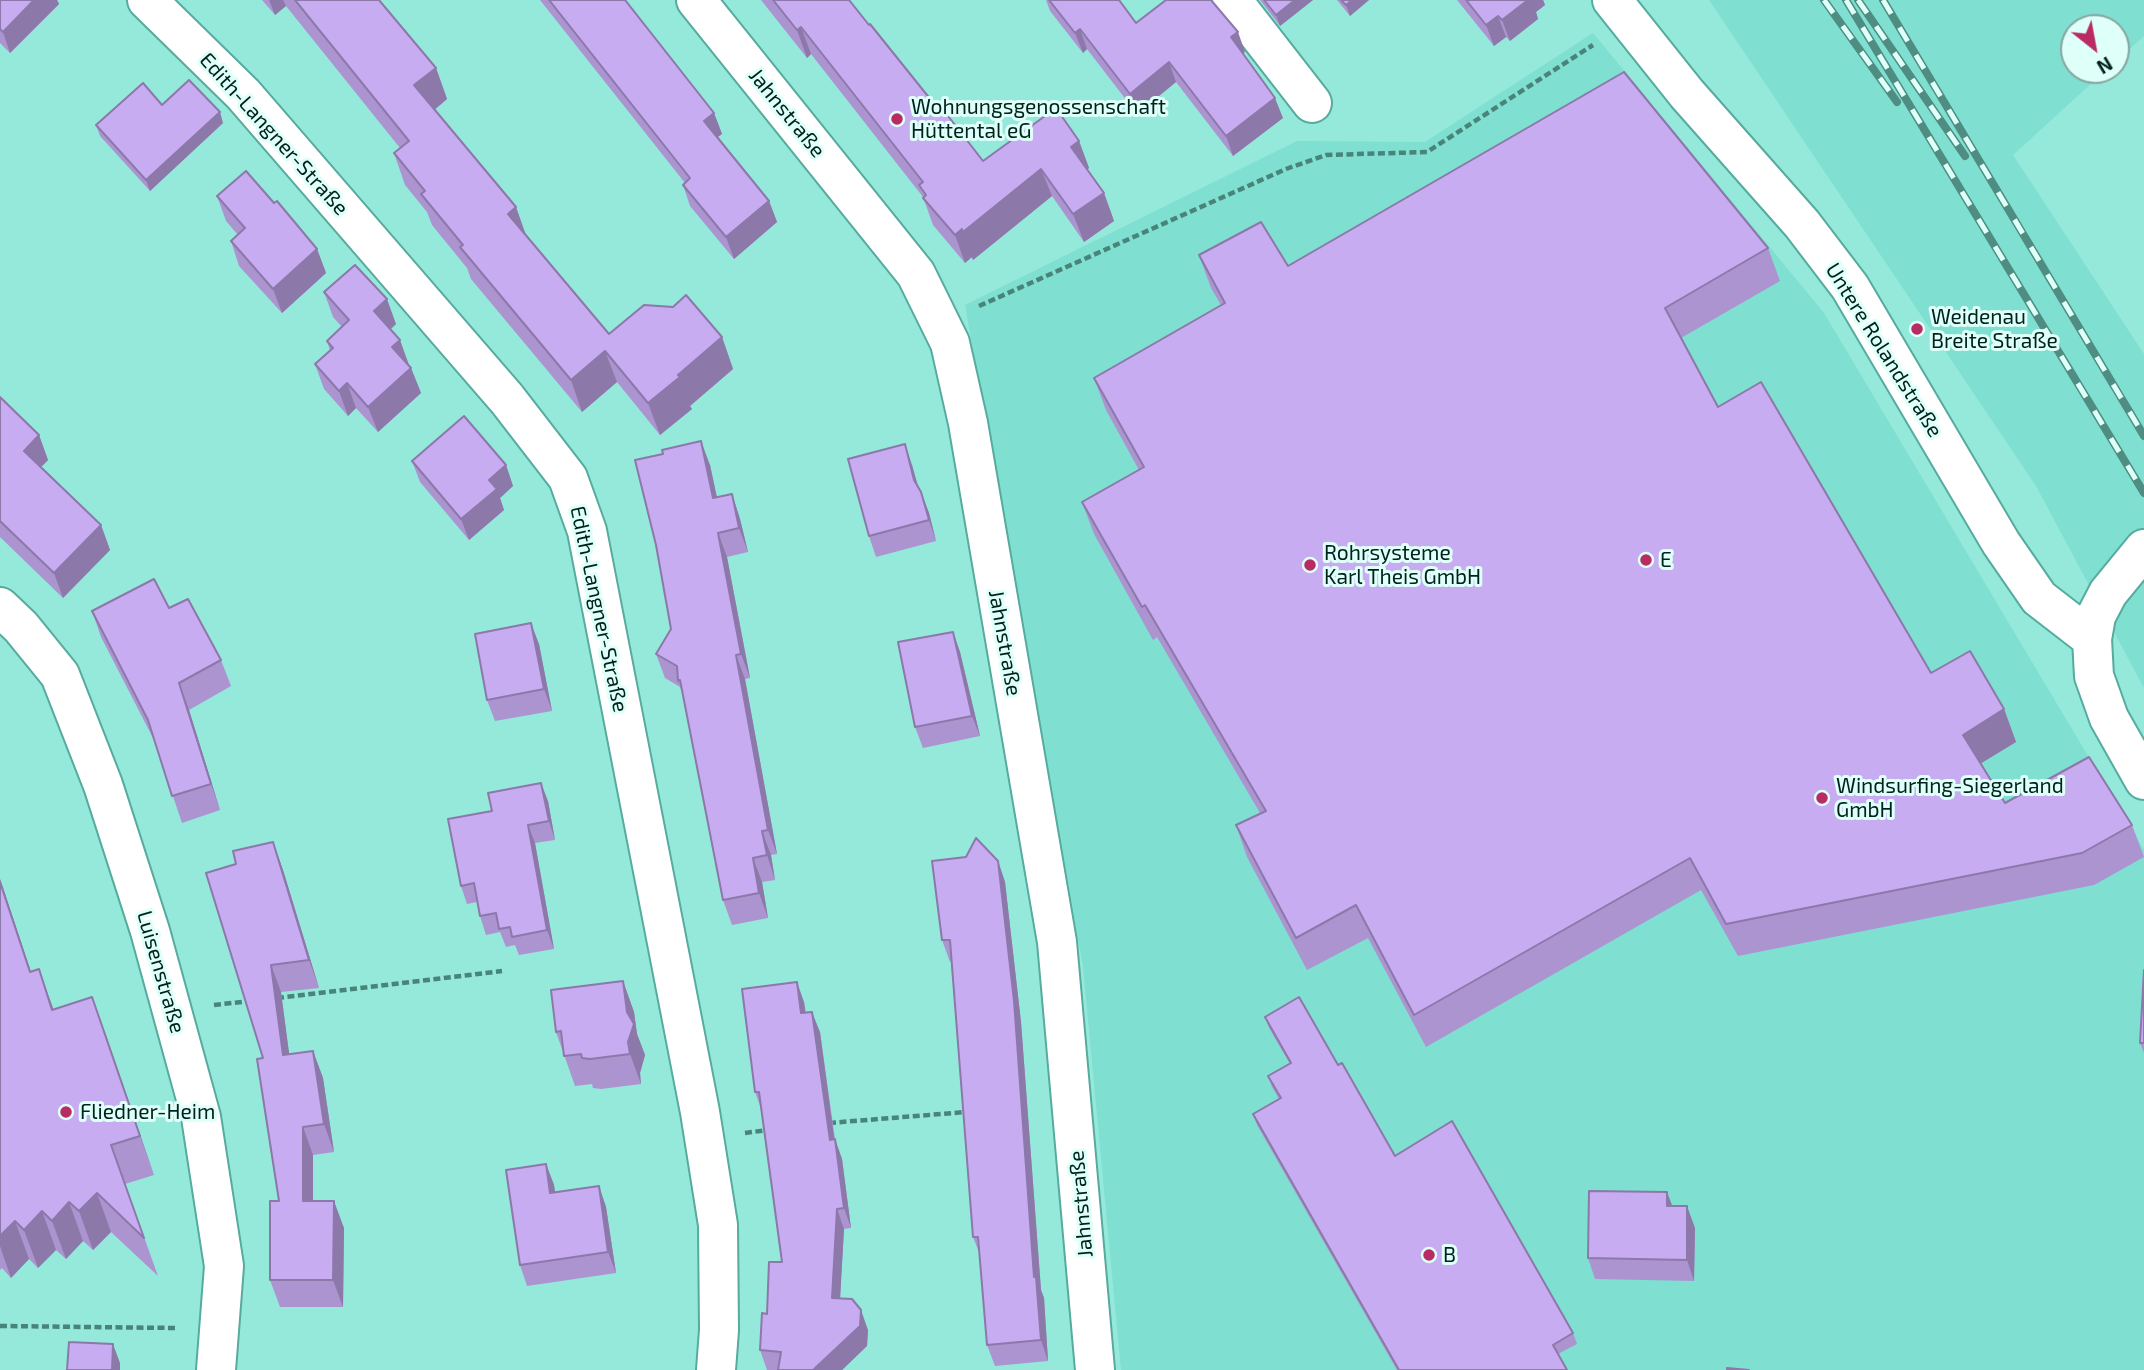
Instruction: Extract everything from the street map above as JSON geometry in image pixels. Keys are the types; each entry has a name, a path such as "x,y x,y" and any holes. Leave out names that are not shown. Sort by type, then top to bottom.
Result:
{"street":[{"name":"Edith-Langner-Straße","path":"147,0 243,94 507,399 568,478 587,531 697,1099 714,1200 718,1225 719,1330 716,1370"},
{"name":"Jahnstraße","path":"696,0 916,274 950,343 968,423 1058,942 1096,1370"},
{"path":"1232,0 1312,103"},
{"name":"Untere Rolandstraße","path":"1619,9 1688,94 1802,224 1850,287 2001,543 2039,598 2094,628"},
{"path":"2144,550 2108,593 2094,628 2094,676 2106,707 2144,780"},
{"name":"Luisenstraße","path":"0,607 21,627 60,675 103,785 150,931 201,1117 224,1266 216,1370"}],"path":[{"path":"942,323 1286,169 1326,155 1427,152 1586,50 1619,9"},
{"path":"268,999 502,971"},
{"path":"172,1010 254,1001"},
{"path":"819,1124 970,1112"},
{"path":"0,1326 219,1328"}],"shaded area":[{"path":"1709,0 2144,0 2144,36 2130,48 2130,14 2060,14 2060,84 2091,84 2013,155 2144,354 2144,688 2036,486"},
{"path":"1593,33 1824,313 2144,850 2144,1370 1121,1370 1083,967 965,305 1297,141 1425,142"}],"building":[{"path":"0,0 34,0 3,32 0,29"},
{"path":"295,0 379,0 436,68 414,85 516,207 508,214 609,334 644,305 673,307 686,295 722,337 648,403 605,351 571,380 460,247 463,245 421,194 425,191 394,153 409,141"},
{"path":"549,0 625,0 714,113 704,121 769,201 726,237 683,185 690,178"},
{"path":"773,0 849,0 935,105 938,103 983,161 1056,108 1079,141 1071,147 1104,193 1073,214 1041,169 963,232 962,229 955,235 923,198 926,195 919,185 923,182 801,27 797,30"},
{"path":"1049,0 1119,0 1136,23 1166,0 1211,0 1238,32 1231,37 1275,98 1226,136 1169,62 1130,94 1080,29 1075,33"},
{"path":"1264,0 1295,0 1276,15"},
{"path":"1466,0 1528,0 1502,20 1498,16 1486,25"},
{"name":"Rohrsysteme Karl Theis GmbH","path":"1624,72 1768,248 1665,308 1718,407 1761,382 1931,673 1970,651 2004,709 1963,735 2005,803 2089,757 2132,825 2082,853 1726,924 1690,858 1414,1015 1356,905 1296,938 1236,825 1266,811 1145,605 1142,607 1082,502 1144,467 1094,378 1225,303 1199,255 1261,222 1288,266"},
{"path":"189,80 220,112 146,180 96,125 143,83 162,105"},
{"path":"246,171 274,203 277,201 317,249 273,289 231,241 245,228 217,196"},
{"path":"355,265 387,299 374,311 400,340 392,347 411,368 368,407 347,383 339,391 315,364 333,348 327,341 349,320 324,292"},
{"path":"0,397 39,435 24,451 101,525 54,573 0,521"},
{"path":"464,416 506,465 489,480 497,489 461,519 412,461"},
{"path":"701,441 713,498 732,494 739,528 718,533 741,654 736,655 768,830 762,831 767,855 753,858 759,893 723,900 677,666 656,654 671,629 656,545 635,460 663,454 662,450"},
{"path":"905,444 914,480 921,492 929,520 869,536 848,459"},
{"path":"154,579 169,608 188,599 221,660 179,683 211,784 172,796 148,720 92,611"},
{"path":"531,623 544,689 487,700 475,634"},
{"path":"953,632 972,716 915,727 898,642"},
{"path":"541,783 549,821 528,825 547,930 512,937 510,927 499,929 496,913 480,916 474,883 461,886 448,819 492,811 488,793"},
{"path":"976,838 998,861 1014,1001 1041,1340 987,1345 978,1237 973,1237 950,940 942,940 932,861 966,857"},
{"path":"273,842 309,960 271,965 283,1055 313,1051 324,1124 303,1127 303,1201 334,1201 333,1280 270,1280 270,1201 279,1201 257,1059 263,1058 206,873 236,864 233,851"},
{"name":"Fliedner-Heim","path":"0,882 30,972 39,969 52,1010 92,997 140,1136 111,1145 144,1238 97,1193 79,1211 69,1202 52,1221 42,1211 24,1230 15,1221 0,1236"},
{"path":"2144,970 2144,1043 2140,1043"},
{"path":"623,981 627,1012 634,1024 628,1042 630,1054 590,1059 582,1058 581,1054 564,1056 561,1031 556,1032 551,990"},
{"path":"797,982 801,1013 812,1012 830,1140 835,1139 844,1208 837,1209 832,1298 852,1299 861,1310 860,1326 813,1370 778,1370 781,1352 760,1350 762,1313 767,1314 769,1262 782,1262 742,989"},
{"name":"B","path":"1299,997 1338,1065 1342,1063 1395,1156 1452,1121 1573,1333 1553,1345 1567,1370 1399,1370 1253,1114 1281,1098 1268,1076 1291,1063 1265,1017"},
{"path":"546,1164 550,1193 599,1186 608,1252 520,1265 506,1170"},
{"path":"1589,1191 1667,1192 1667,1206 1687,1206 1687,1260 1588,1258"},
{"path":"69,1342 113,1344 112,1370 67,1370"}],"railway":[{"path":"1824,0 1897,102"},
{"path":"1846,0 2144,493"},
{"path":"1858,0 1965,156"},
{"path":"1883,0 2144,436"}],"place":[{"name":"Wohnungsgenossenschaft Hüttental eG","path":"897,119"},
{"name":"Weidenau Breite Straße","path":"1917,329"},
{"name":"E","path":"1646,560"},
{"name":"Rohrsysteme Karl Theis GmbH","path":"1310,565"},
{"name":"Windsurfing-Siegerland GmbH","path":"1822,798"},
{"name":"Fliedner-Heim","path":"66,1112"},
{"name":"B","path":"1429,1255"}]}
